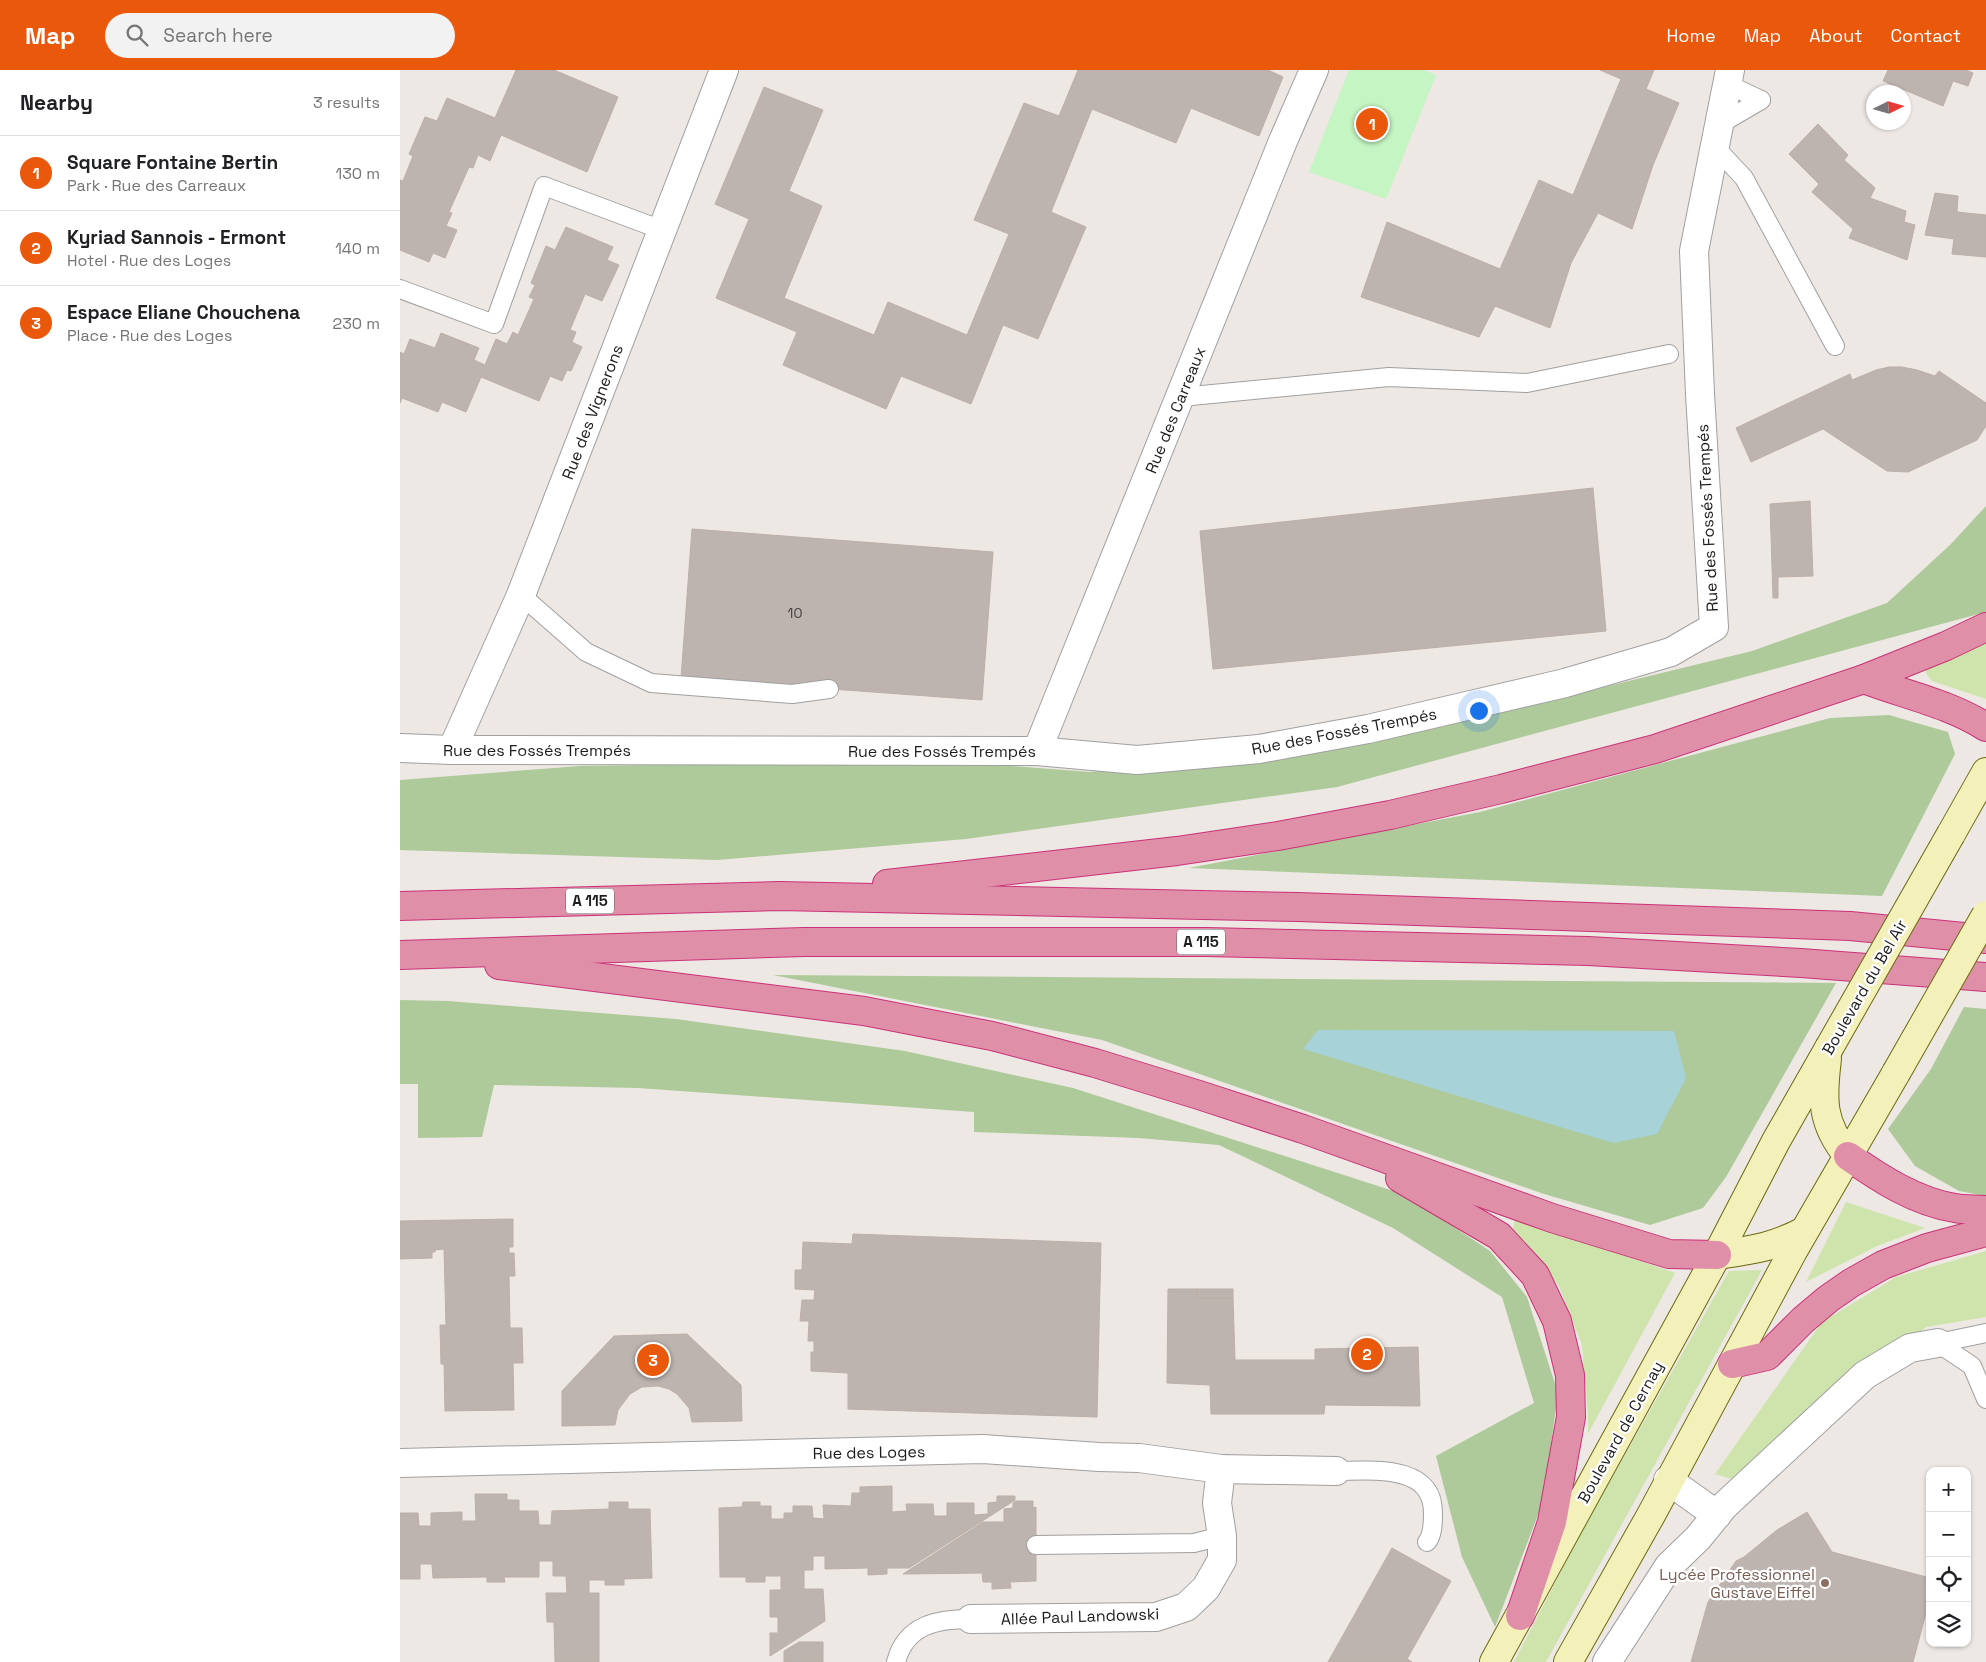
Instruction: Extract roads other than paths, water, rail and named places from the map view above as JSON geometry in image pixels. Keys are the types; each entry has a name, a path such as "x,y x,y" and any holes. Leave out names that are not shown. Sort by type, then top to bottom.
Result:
{"highway":[{"path":"779,896 1177,852 1278,836 1390,815 1501,789 1655,749 1864,680 1986,627"},
{"path":"1864,680 1943,705 1986,727"},
{"name":"A 115","path":"400,906 779,896 1298,907 1682,919 1850,926 1986,939"},
{"name":"A 115","path":"408,955 804,942 1206,942 1588,951 1801,963 1986,977"},
{"path":"408,955 864,1011 983,1034 1105,1066 1199,1095 1552,1218 1669,1254 1716,1255"},
{"path":"1336,1142 1499,1236 1535,1275 1557,1321 1570,1375 1571,1417 1552,1522 1520,1616"},
{"path":"1848,1156 1868,1170 1916,1196 1955,1208 1986,1210"},
{"path":"1732,1364 1767,1356 1803,1320 1828,1299 1851,1283 1883,1265 1927,1248 1986,1232"}],"main road":[{"name":"Boulevard du Bel Air","path":"1817,1082 1829,1048 1986,772"},
{"path":"1568,1662 1804,1231 1986,915"},
{"path":"1817,1082 1829,1126 1835,1140 1848,1156"},
{"name":"Boulevard de Cernay","path":"1494,1662 1776,1141 1817,1082"},
{"path":"1716,1255 1782,1242 1804,1231"}],"street":[{"name":"Rue des Vignerons","path":"452,750 521,595 724,70"},
{"name":"Rue des Carreaux","path":"1037,751 1283,141 1314,70"},
{"name":"Rue des Fossés Trempés","path":"400,748 452,750 1037,751 1137,760 1259,749 1368,729 1565,683 1671,652 1714,626 1700,394 1694,251 1728,77"},
{"path":"1607,1662 1669,1566 1698,1538 1731,1500 1865,1375 1910,1348 1938,1343"},
{"name":"Rue des Loges","path":"400,1463 983,1449 1139,1458 1221,1469 1336,1471"},
{"name":"Allée Paul Landowski","path":"971,1619 1156,1617 1186,1607 1206,1588 1222,1560 1222,1536 1217,1503 1221,1469"},
{"path":"1668,1480 1717,1515"}],"lane":[{"path":"1728,77 1762,100 1717,135 1744,178 1835,346"},
{"path":"400,289 494,324 544,186 662,230"},
{"path":"1181,397 1389,377 1527,383 1669,354"},
{"path":"521,595 586,652 651,683 792,694 828,689"},
{"path":"1938,1343 1986,1333"},
{"path":"1938,1343 1972,1366 1986,1400"},
{"path":"1336,1471 1389,1471 1412,1476 1426,1490 1433,1503 1433,1521 1430,1539 1427,1542"},
{"path":"1036,1545 1194,1544 1222,1536"},
{"path":"896,1662 909,1637 926,1624 950,1619 971,1619"}],"water":[{"path":"1318,1030 1674,1031 1686,1078 1657,1134 1613,1143 1303,1049"}],"place":[{"name":"Square Fontaine Bertin","path":"1372,124"},
{"name":"Kyriad Sannois - Ermont","path":"1367,1354"},
{"name":"Espace Eliane Chouchena","path":"653,1360"},
{"name":"Lycée Professionnel Gustave Eiffel","path":"1825,1583"}]}
